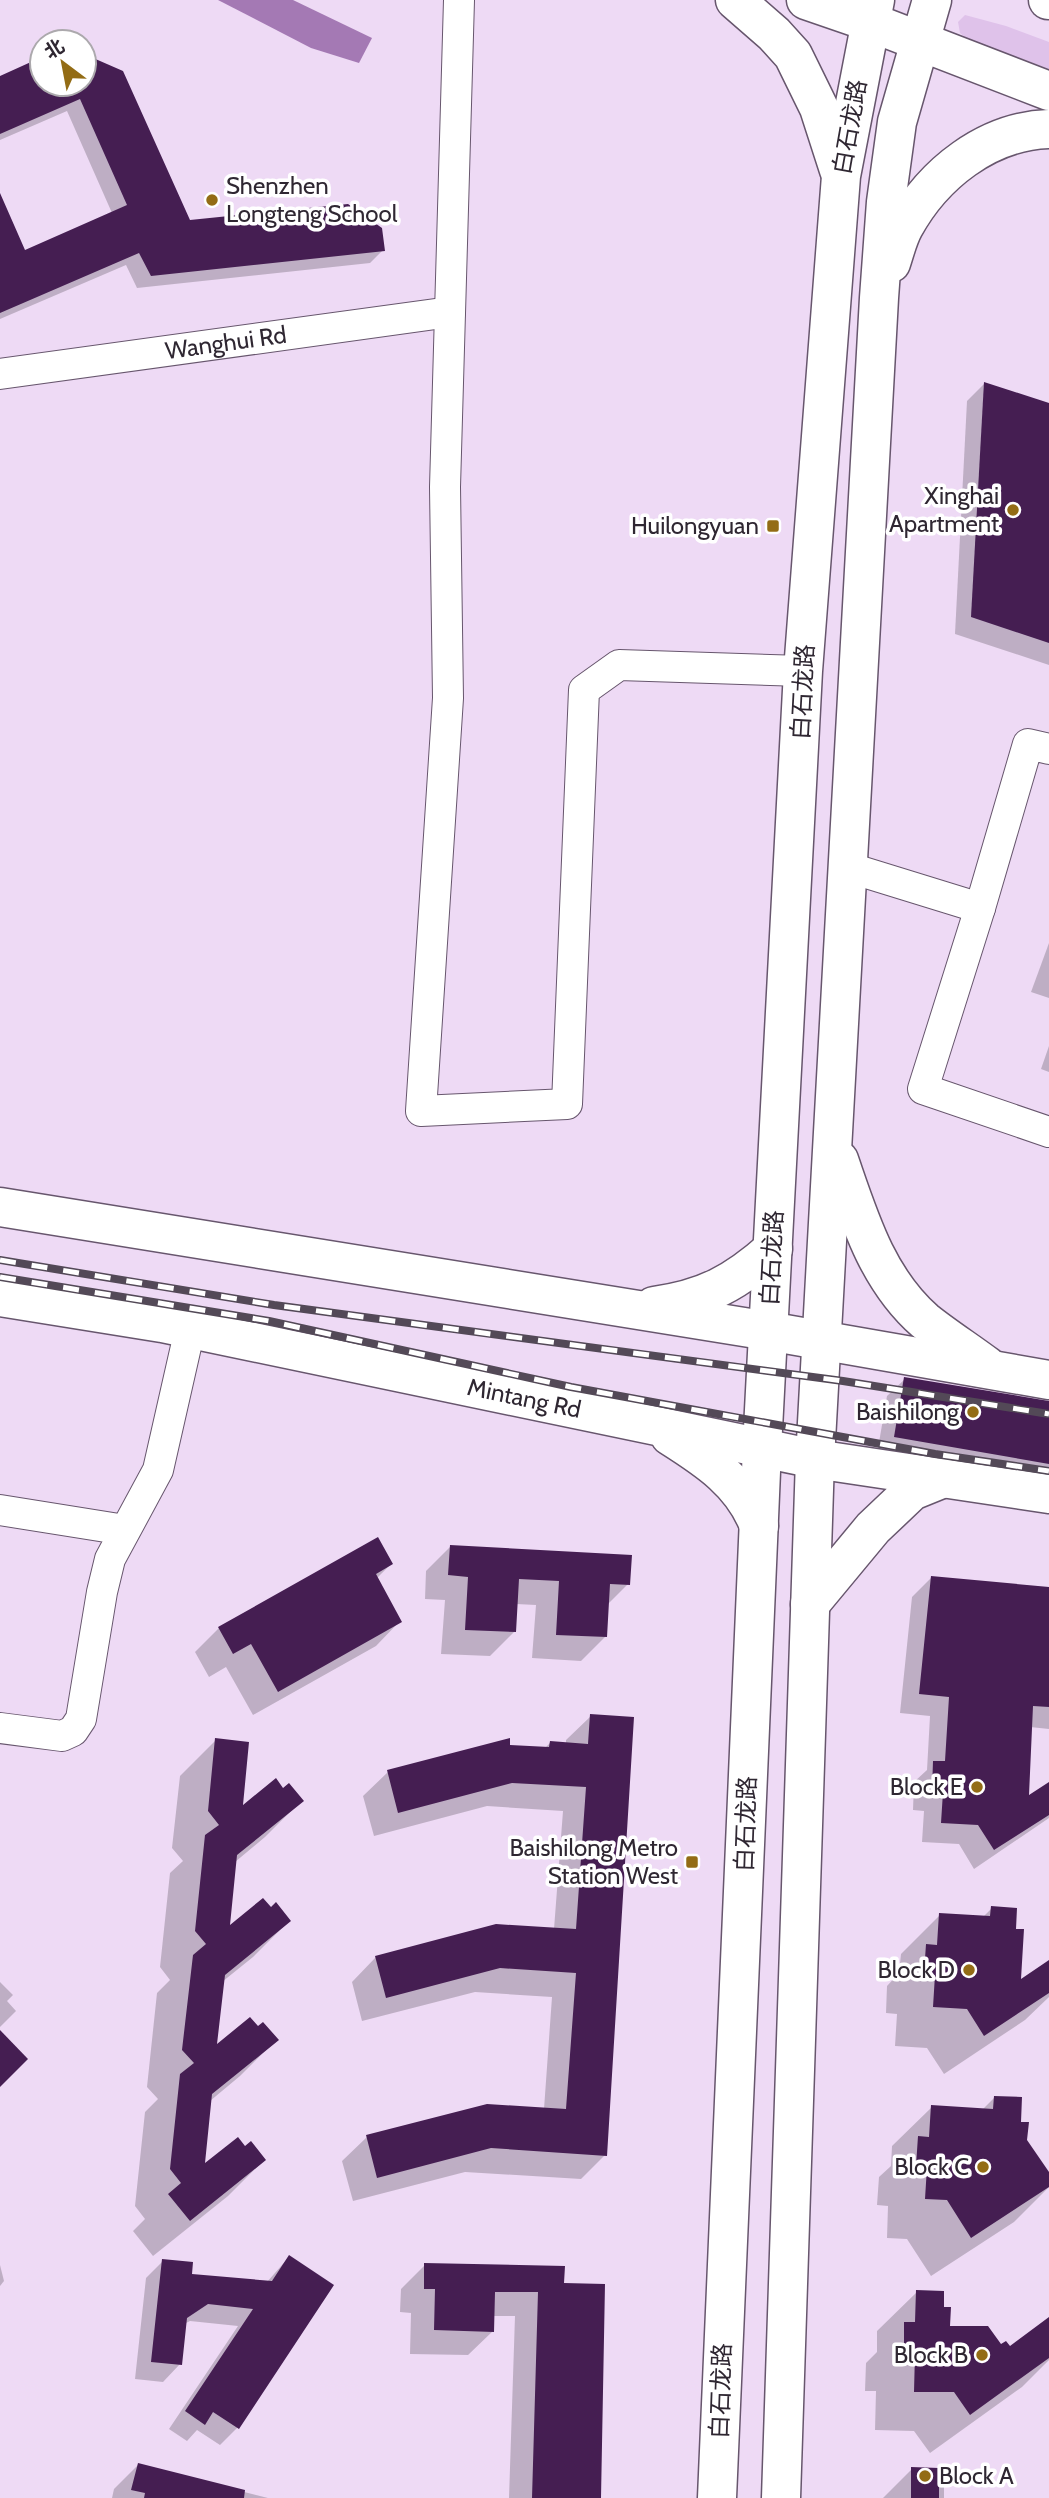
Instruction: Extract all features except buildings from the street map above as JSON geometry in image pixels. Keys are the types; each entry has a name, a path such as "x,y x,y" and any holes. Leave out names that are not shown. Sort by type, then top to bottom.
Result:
{"main road":[{"path":"735,0 793,55 819,108 841,176"},
{"path":"806,0 873,11 921,41 1049,91"},
{"name":"白石龙路","path":"781,2498 814,1459 879,298 886,202 897,122 901,100 932,0"},
{"name":"白石龙路","path":"716,2498 762,1448 803,671 841,176 873,11"},
{"path":"879,298 903,228 946,171 998,138 1035,129 1049,129"},
{"path":"833,1141 867,1241 894,1286 925,1320 995,1371"},
{"path":"0,1207 768,1331 1049,1380"},
{"path":"633,1309 679,1303 720,1287 746,1273 772,1249"},
{"name":"Mintang Rd","path":"0,1297 190,1329 814,1459 1049,1494"},
{"path":"654,1426 710,1461 733,1483 752,1509 759,1526"},
{"path":"810,1604 873,1528 902,1500 912,1491 944,1478"}],"street":[{"path":"459,0 445,487 448,698 421,1111 567,1104 584,690 619,665 803,671"},
{"name":"Wanghui Rd","path":"0,374 450,312"},
{"path":"1049,749 1028,744 981,908 923,1089 1049,1132"},
{"path":"847,867 981,908"},
{"path":"0,1728 55,1737 68,1734 78,1725 83,1712 110,1559 158,1470 190,1329"},
{"path":"0,1510 125,1530"}],"shaded area":[{"path":"218,0 293,0 372,38 359,63 311,48"},
{"path":"965,15 1049,42 1049,69 966,38 960,33 958,22"}],"railway":[{"path":"0,1260 274,1305 843,1381 1049,1414"},
{"path":"0,1277 269,1321 571,1387 935,1454 1049,1471"}],"place":[{"name":"Shenzhen Longteng School","path":"212,200"},
{"name":"Xinghai Apartment","path":"1013,510"},
{"name":"Huilongyuan","path":"773,526"},
{"name":"Baishilong","path":"973,1412"},
{"name":"Block E","path":"977,1787"},
{"name":"Baishilong Metro Station West","path":"692,1862"},
{"name":"Block D","path":"969,1970"},
{"name":"Block C","path":"983,2167"},
{"name":"Block B","path":"982,2355"},
{"name":"Block A","path":"925,2476"}]}
